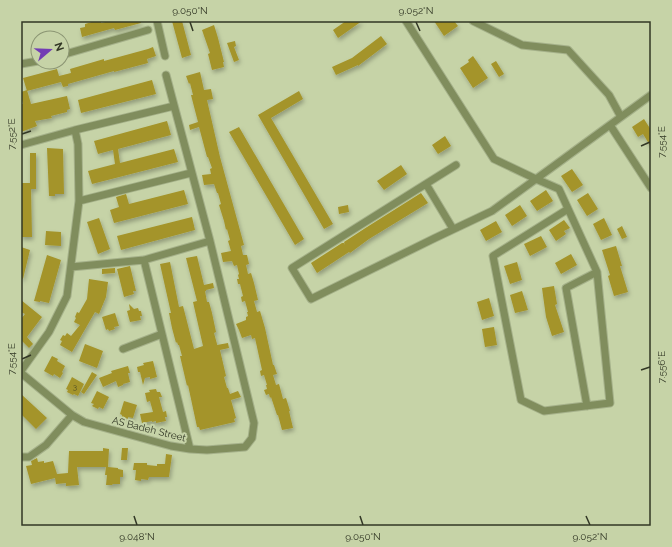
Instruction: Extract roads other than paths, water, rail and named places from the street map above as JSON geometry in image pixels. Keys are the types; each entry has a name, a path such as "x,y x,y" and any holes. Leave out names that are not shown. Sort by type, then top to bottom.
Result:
{"street":[{"path":"157,21 165,56"},
{"path":"406,21 494,159 559,189 597,272 610,403 544,412 522,400 493,256 568,209"},
{"path":"473,21 522,45 568,50 610,94 621,116"},
{"path":"70,53 148,30"},
{"path":"166,75 210,241 254,423 252,438 245,447 207,450 190,449"},
{"path":"456,165 292,268 311,299 492,211 651,95"},
{"path":"21,145 174,106"},
{"path":"610,125 651,188"},
{"path":"21,372 49,332 67,296 79,201 78,144 75,130"},
{"path":"79,201 192,174"},
{"path":"426,184 453,229"},
{"path":"71,267 144,260 210,241"},
{"name":"AS Badeh Street","path":"21,372 72,415 84,422 171,446 190,449 144,260"},
{"path":"587,406 566,288 597,272"},
{"path":"123,349 162,334"},
{"path":"21,457 29,457 46,445 72,415"}]}
